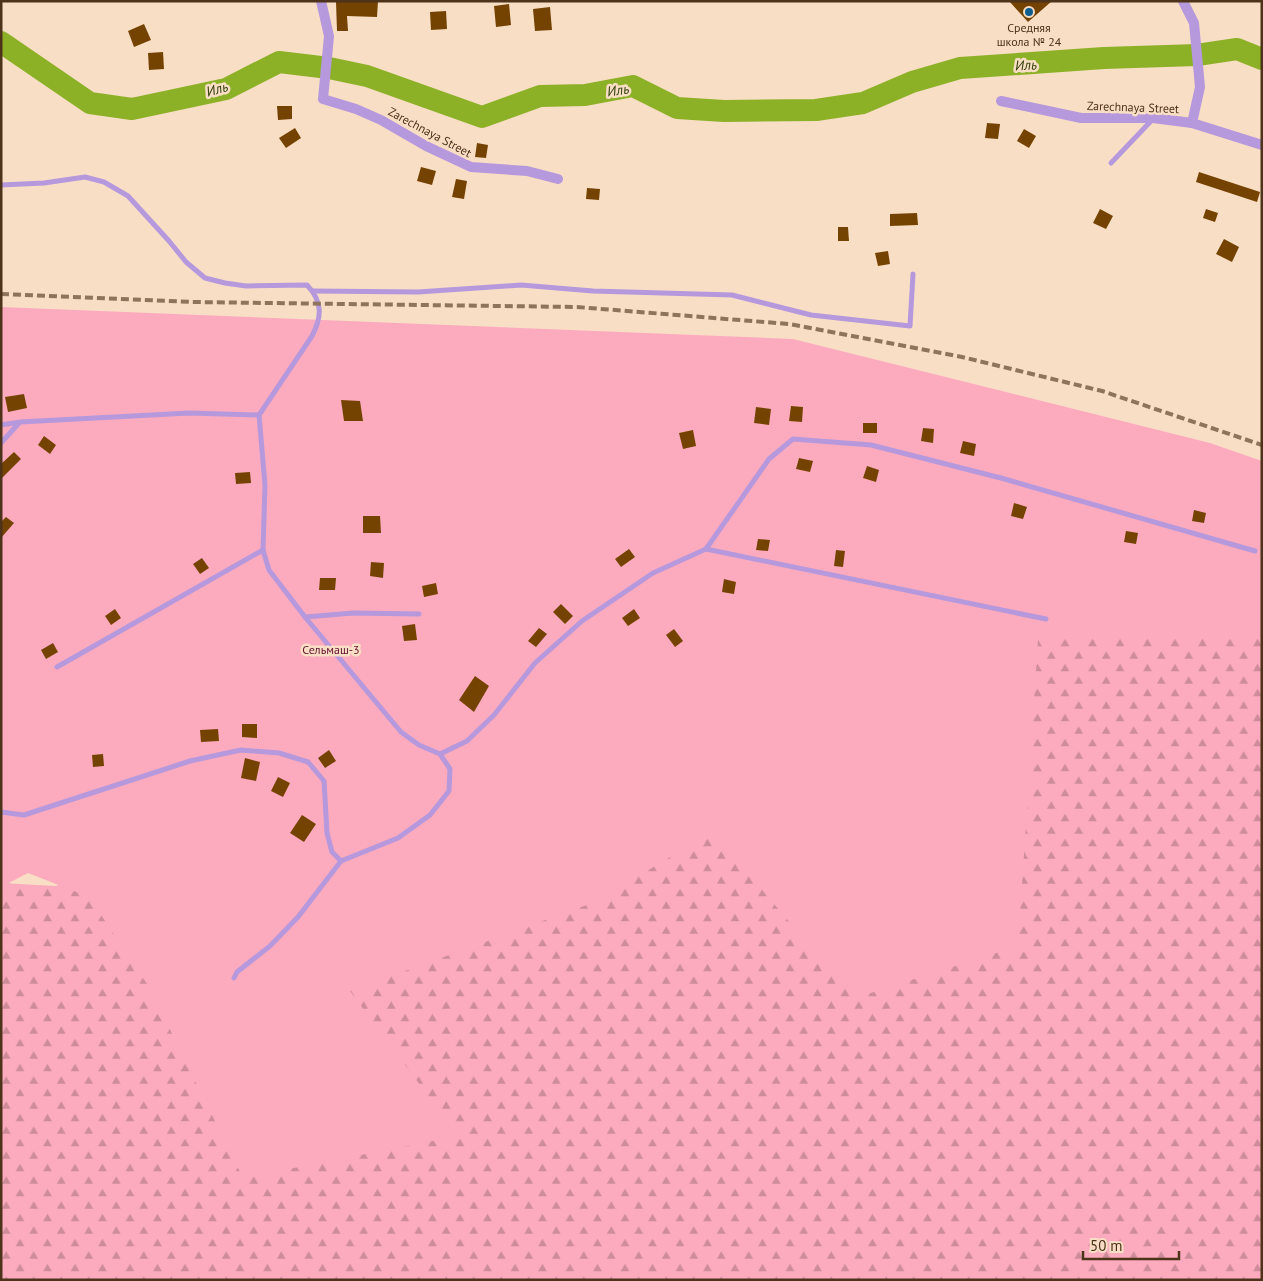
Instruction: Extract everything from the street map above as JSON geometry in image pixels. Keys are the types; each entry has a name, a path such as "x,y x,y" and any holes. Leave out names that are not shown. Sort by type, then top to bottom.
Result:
{"street":[{"name":"Zarechnaya Street","path":"321,1 329,36 323,99 356,109 381,120 426,146 471,167 527,171 558,179"},
{"path":"1183,1 1194,23 1200,87 1192,123"},
{"name":"Zarechnaya Street","path":"1001,101 1081,118 1153,118 1192,123 1262,145"}],"lane":[{"path":"1111,163 1153,118"},
{"path":"1,185 85,177 104,182 128,196 186,262 205,278 225,284 246,286 307,285 319,304 319,323 312,336 259,415 265,485 263,550 269,570 305,617 401,732 419,745 440,754 450,769 449,791 430,815 398,838 341,861 298,917 270,946 237,972 234,978"},
{"path":"313,292 418,292 521,285 593,291 732,295 811,315 910,326 913,274"},
{"path":"1,424 189,413 259,415"},
{"path":"1,444 20,422"},
{"path":"440,754 467,741 494,715 535,663 582,621 653,573 706,549 769,459 793,440 871,445 1001,478 1255,551"},
{"path":"706,549 1046,619"},
{"path":"57,667 263,550"},
{"path":"305,617 353,614 419,614"},
{"path":"1,812 24,815 190,761 241,750 278,753 308,762 324,782 327,833 332,852 341,861"}],"green space":[{"name":"Сельмаш-3","path":"1,307 793,339 1210,443 1262,461 1262,634 1038,640 1018,946 855,998 712,832 595,902 350,991 458,1136 243,1178 149,987 89,897 28,873 1,887"},
{"path":"1262,600 1262,1280 1,1280 1,883 56,886 153,842 757,663"}],"building":[{"path":"378,1 377,17 347,16 348,31 337,31 336,2"},
{"name":"Средняя школа № 24","path":"1009,1 1052,1 1028,22"},
{"path":"509,4 511,25 496,27 494,6"},
{"path":"550,7 552,30 535,31 533,9"},
{"path":"446,11 447,29 431,30 430,12"},
{"path":"144,24 151,40 134,47 128,31"},
{"path":"163,52 164,69 149,70 148,53"},
{"path":"277,106 292,106 292,119 278,120"},
{"path":"987,123 1000,124 998,139 985,138"},
{"path":"295,128 301,138 286,148 279,138"},
{"path":"1024,129 1036,136 1029,148 1017,141"},
{"path":"477,143 488,145 486,158 475,157"},
{"path":"421,167 436,171 432,185 417,181"},
{"path":"1199,172 1260,192 1257,202 1196,182"},
{"path":"456,179 467,181 464,199 452,197"},
{"path":"587,188 600,189 599,200 586,199"},
{"path":"1100,209 1113,216 1106,229 1093,223"},
{"path":"1206,209 1218,213 1215,222 1203,218"},
{"path":"917,213 918,225 890,226 890,214"},
{"path":"838,227 848,227 849,241 838,241"},
{"path":"1224,239 1239,247 1232,262 1216,254"},
{"path":"888,251 890,264 878,266 875,253"},
{"path":"24,394 27,408 8,412 5,397"},
{"path":"341,400 360,401 363,421 344,421"},
{"path":"791,406 803,407 802,422 789,421"},
{"path":"756,407 771,409 769,425 754,423"},
{"path":"863,423 877,423 877,433 863,433"},
{"path":"923,428 934,429 933,443 921,441"},
{"path":"693,430 696,446 683,449 679,433"},
{"path":"44,436 56,445 50,454 38,445"},
{"path":"963,441 976,444 974,456 960,453"},
{"path":"14,452 21,459 1,479 1,464"},
{"path":"799,458 813,461 810,472 796,469"},
{"path":"867,466 879,470 876,482 863,478"},
{"path":"250,472 251,483 236,484 235,473"},
{"path":"1014,503 1027,507 1023,519 1011,516"},
{"path":"1194,510 1206,513 1204,523 1192,521"},
{"path":"363,516 380,516 381,533 363,533"},
{"path":"6,517 14,523 1,538 1,522"},
{"path":"1126,531 1138,533 1136,544 1124,542"},
{"path":"758,539 770,540 768,551 756,550"},
{"path":"629,549 635,557 621,567 615,559"},
{"path":"836,550 845,551 843,567 834,566"},
{"path":"202,558 209,568 200,574 193,564"},
{"path":"371,562 384,563 383,578 370,576"},
{"path":"320,578 336,578 335,590 319,590"},
{"path":"724,579 736,582 734,594 722,592"},
{"path":"436,583 438,594 424,597 422,586"},
{"path":"561,604 573,616 565,624 553,612"},
{"path":"115,609 121,618 111,625 105,616"},
{"path":"634,609 640,618 628,626 622,618"},
{"path":"415,624 417,640 404,641 402,626"},
{"path":"539,628 547,634 536,647 528,641"},
{"path":"674,629 683,641 675,647 666,635"},
{"path":"53,643 58,652 46,659 41,650"},
{"path":"475,676 489,686 474,712 459,700"},
{"path":"242,724 257,724 257,738 242,737"},
{"path":"218,729 219,741 201,742 200,730"},
{"path":"329,750 336,761 325,768 318,758"},
{"path":"103,754 104,766 93,767 92,755"},
{"path":"245,758 260,762 256,781 241,778"},
{"path":"278,777 290,783 283,797 271,791"},
{"path":"302,815 316,824 304,842 290,833"}],"waterway":[{"name":"Иль","path":"1,42 90,103 132,109 226,89 279,62 329,68 367,76 482,117 540,96 585,95 633,86 677,108 724,111 816,110 863,103 912,82 960,68 1104,58 1197,55 1237,49 1262,59"}],"railway":[{"path":"1,294 192,302 577,307 789,324 962,357 1102,391 1262,445"}],"place":[{"name":"Средняя школа № 24","path":"1029,12"}]}
